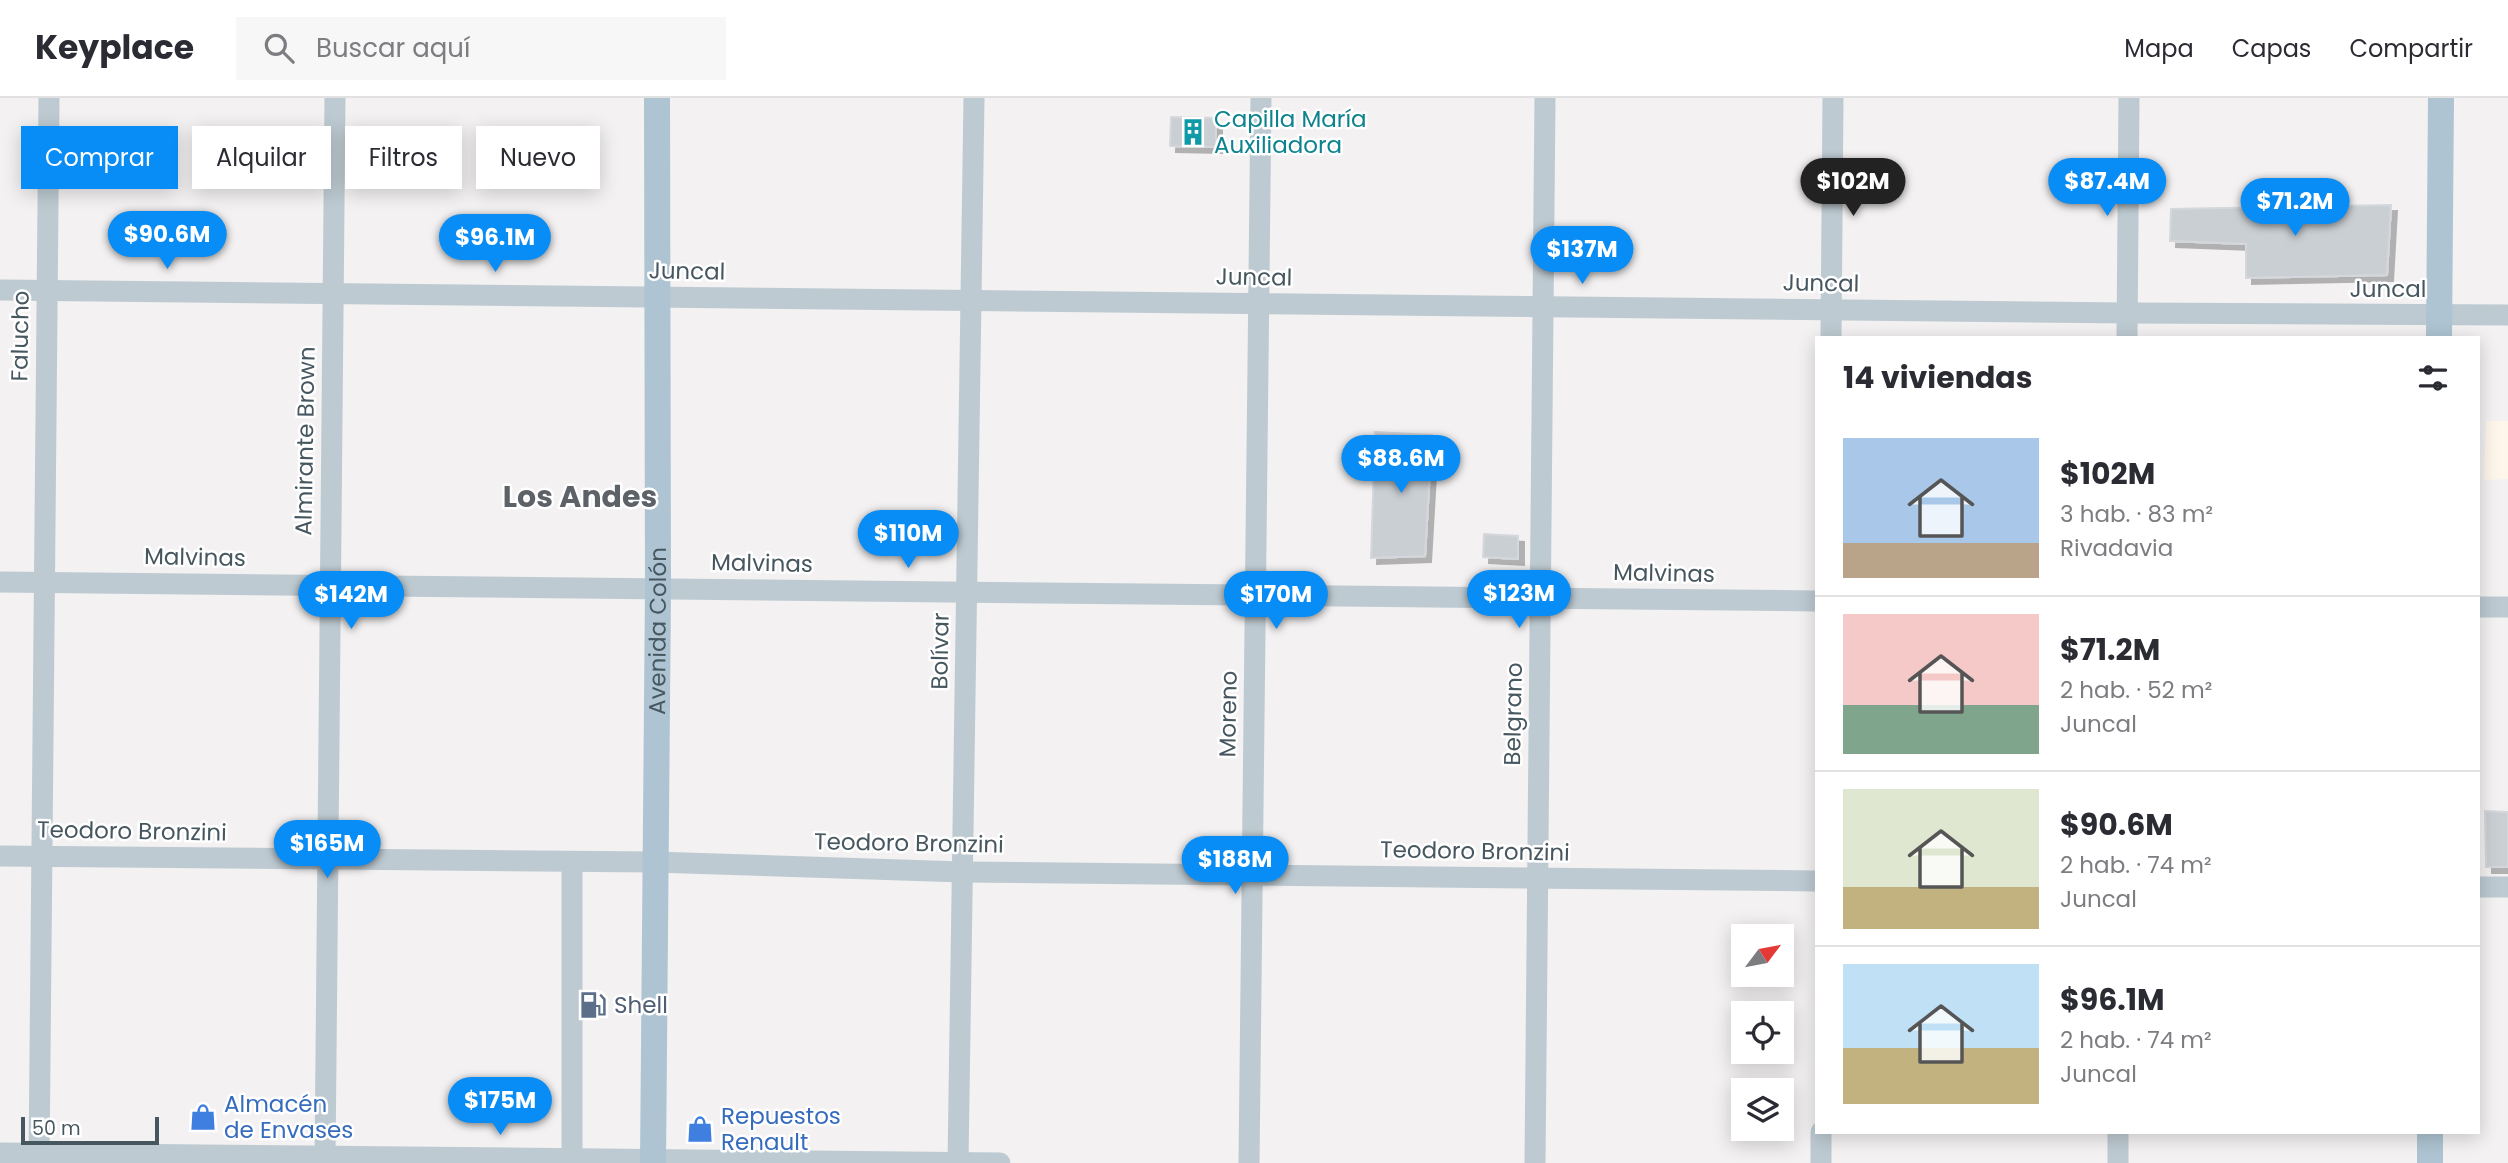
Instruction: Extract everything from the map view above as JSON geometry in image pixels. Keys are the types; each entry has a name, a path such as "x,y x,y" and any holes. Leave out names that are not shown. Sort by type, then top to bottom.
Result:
{"main road":[{"name":"Avenida Colón","path":"653,1161 657,98"},
{"path":"2439,326 2441,98"},
{"path":"2430,1134 2430,1163"}],"street":[{"name":"Falucho","path":"39,1158 49,98"},
{"name":"Almirante Brown","path":"325,1159 335,98"},
{"name":"Bolívar","path":"958,1163 974,98"},
{"name":"Moreno","path":"1249,1163 1261,98"},
{"name":"Belgrano","path":"1535,1163 1545,98"},
{"path":"1830,336 1833,98"},
{"path":"2127,336 2129,98"},
{"name":"Juncal","path":"0,290 2127,313 2439,326 2508,315"},
{"name":"Malvinas","path":"0,582 1815,601"},
{"path":"2480,607 2508,607"},
{"name":"Teodoro Bronzini","path":"0,856 654,862 963,872 1815,881"},
{"path":"572,862 572,1159"},
{"path":"2480,887 2508,887"},
{"path":"1821,1134 1821,1163"},
{"path":"2118,1134 2118,1163"},
{"path":"0,1153 39,1158 1000,1163"}],"shaded area":[{"path":"2486,421 2508,421 2508,479 2484,480"}],"building":[{"name":"Capilla María Auxiliadora","path":"1171,117 1216,118 1216,147 1170,146"},
{"path":"2391,205 2387,275 2246,278 2246,244 2170,241 2171,209"},
{"path":"1375,432 1432,435 1425,556 1371,558"},
{"path":"1484,534 1518,536 1518,559 1483,557"},
{"path":"2485,811 2508,812 2508,867 2486,867"}],"place":[{"name":"Capilla María Auxiliadora","path":"1193,132"},
{"name":"Shell","path":"593,1005"},
{"name":"Almacén de Envases","path":"203,1117"},
{"name":"Repuestos Renault","path":"700,1129"}],"district":[{"name":"Los Andes","path":"580,497"}]}
